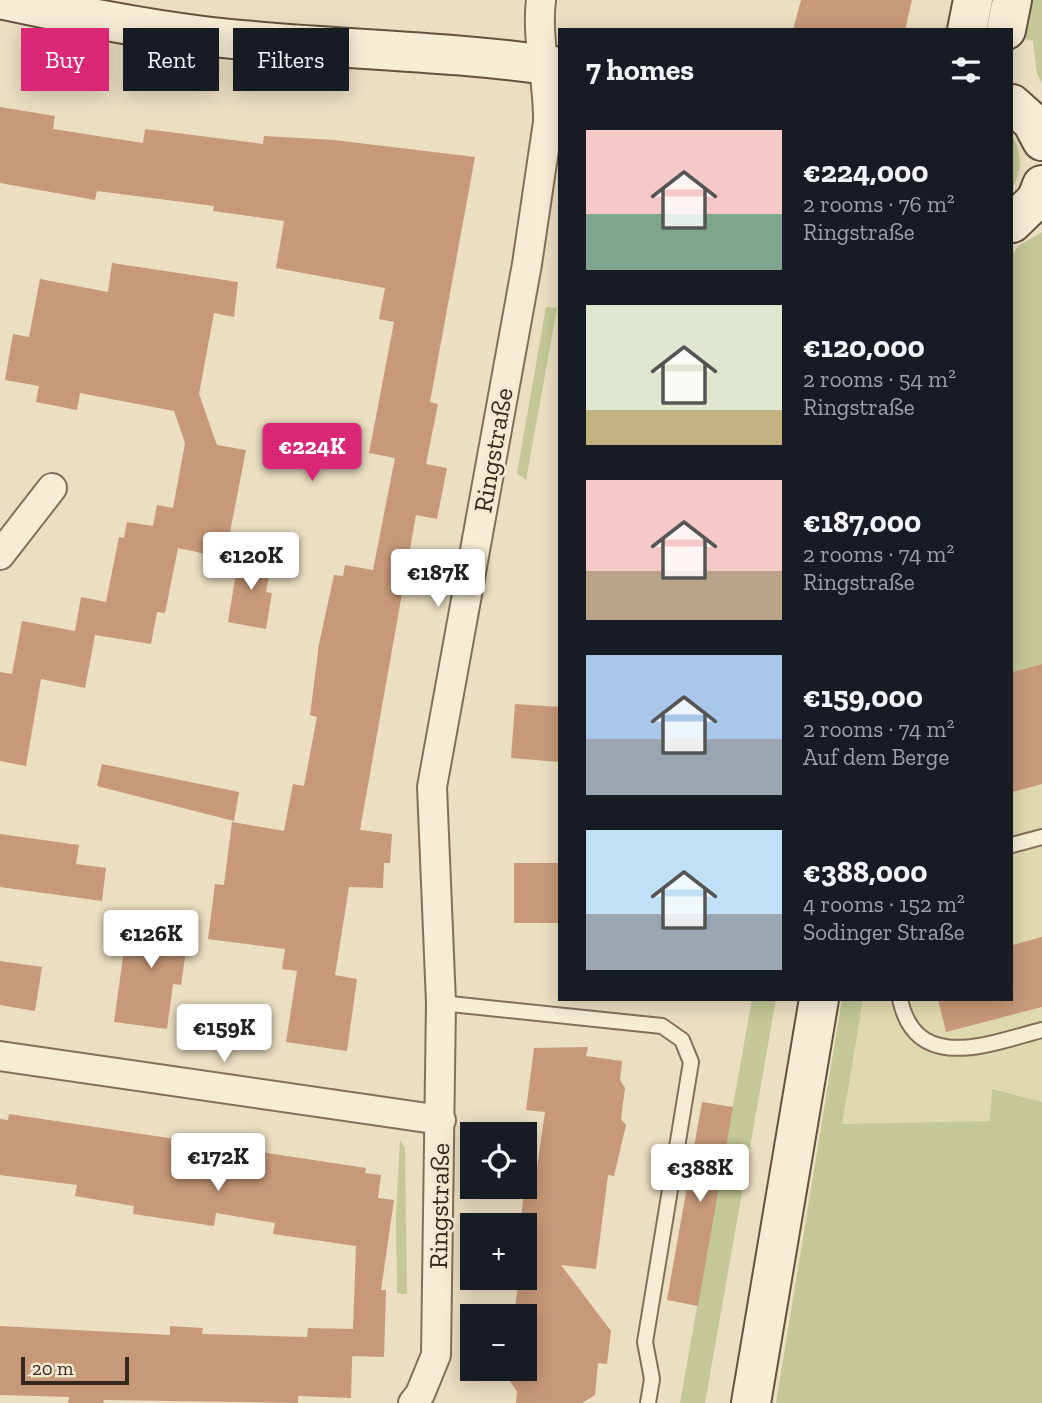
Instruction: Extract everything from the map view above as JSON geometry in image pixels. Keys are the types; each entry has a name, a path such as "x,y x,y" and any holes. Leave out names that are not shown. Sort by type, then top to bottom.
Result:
{"main road":[{"path":"4,0 96,9 204,36 469,54 551,66"},
{"path":"967,28 973,0"},
{"path":"1006,28 1012,0"},
{"path":"1013,105 1032,122 1042,141"},
{"path":"751,1403 819,1001"}],"street":[{"name":"Ringstraße","path":"413,1403 420,1394 436,1355 441,1003 432,787 527,264 548,122 551,66 538,30 541,0"},
{"path":"0,555 52,488"},
{"path":"0,1056 441,1120"}],"lane":[{"path":"1013,845 1042,837"},
{"path":"901,1001 910,1025 937,1046 956,1049 979,1046 1042,1030"},
{"path":"441,1003 662,1026 682,1040 691,1062 645,1342 652,1379 648,1403"}],"shaded area":[{"path":"1042,664 1042,1102 993,1089 991,1121 841,1124 863,1001 1013,1001 1013,672"}],"green space":[{"path":"1023,0 1042,0 1042,84 1037,73 1033,41 1016,37"},
{"path":"1013,138 1020,162 1013,187"},
{"path":"1042,232 1042,664 1013,672 1013,254 1018,246"},
{"path":"546,307 557,308 526,480 517,473"},
{"path":"752,1001 776,1001 705,1403 680,1403"},
{"path":"842,1001 863,1001 842,1124 990,1121 992,1089 1042,1102 1042,1403 776,1403"},
{"path":"400,1140 405,1148 407,1294 397,1293 396,1216"}],"building":[{"path":"801,0 912,0 905,28 794,28"},
{"path":"0,107 55,116 53,129 143,143 145,129 263,144 264,136 334,140 475,157 430,402 438,404 426,464 447,468 437,519 416,515 360,830 392,834 390,863 384,863 383,888 349,887 335,975 357,979 347,1051 286,1042 297,971 282,969 285,949 208,939 215,884 224,885 232,822 284,831 293,784 304,786 317,717 310,715 319,644 334,575 343,576 345,565 373,570 395,458 369,453 394,322 379,319 385,288 276,268 284,221 213,211 214,206 97,191 95,200 0,183"},
{"path":"112,263 238,282 234,317 214,313 199,394 217,445 246,450 225,558 178,548 165,613 157,612 151,644 95,635 85,688 41,679 26,766 0,761 0,672 12,674 22,621 75,631 81,597 106,602 119,537 124,538 127,522 153,526 157,505 173,508 185,443 174,411 80,393 77,410 36,402 39,386 5,380 13,334 29,337 40,279 108,292"},
{"path":"239,554 272,559 266,592 272,593 266,629 228,622"},
{"path":"1042,664 1042,784 1013,792 1013,672"},
{"path":"515,704 558,707 558,762 511,758"},
{"path":"102,764 239,792 234,821 97,786"},
{"path":"0,834 79,845 76,864 106,868 102,901 0,887"},
{"path":"514,863 558,863 558,923 514,923"},
{"path":"129,914 190,923 181,985 173,984 167,1029 114,1022"},
{"path":"1042,937 1042,1007 946,1032 938,1001 1013,1001 1013,945"},
{"path":"0,961 42,967 35,1011 0,1005"},
{"path":"588,1047 586,1056 622,1061 620,1080 625,1088 621,1119 626,1125 614,1176 608,1175 596,1269 561,1265 611,1331 607,1364 598,1363 595,1395 582,1403 516,1403 517,1391 510,1381 537,1381 537,1304 516,1304 517,1290 537,1290 537,1213 522,1213 523,1199 537,1199 537,1167 545,1112 526,1110 534,1048"},
{"path":"702,1102 733,1107 698,1306 667,1300"},
{"path":"9,1114 366,1168 365,1173 381,1175 378,1198 394,1200 381,1290 386,1290 384,1357 352,1356 356,1246 273,1234 275,1223 216,1213 214,1226 133,1214 134,1206 75,1196 77,1185 0,1175 0,1119 8,1120"},
{"path":"0,1326 170,1335 170,1326 203,1328 202,1334 307,1337 308,1328 353,1329 351,1398 298,1396 298,1403 104,1400 103,1403 68,1403 69,1397 0,1395"}]}
